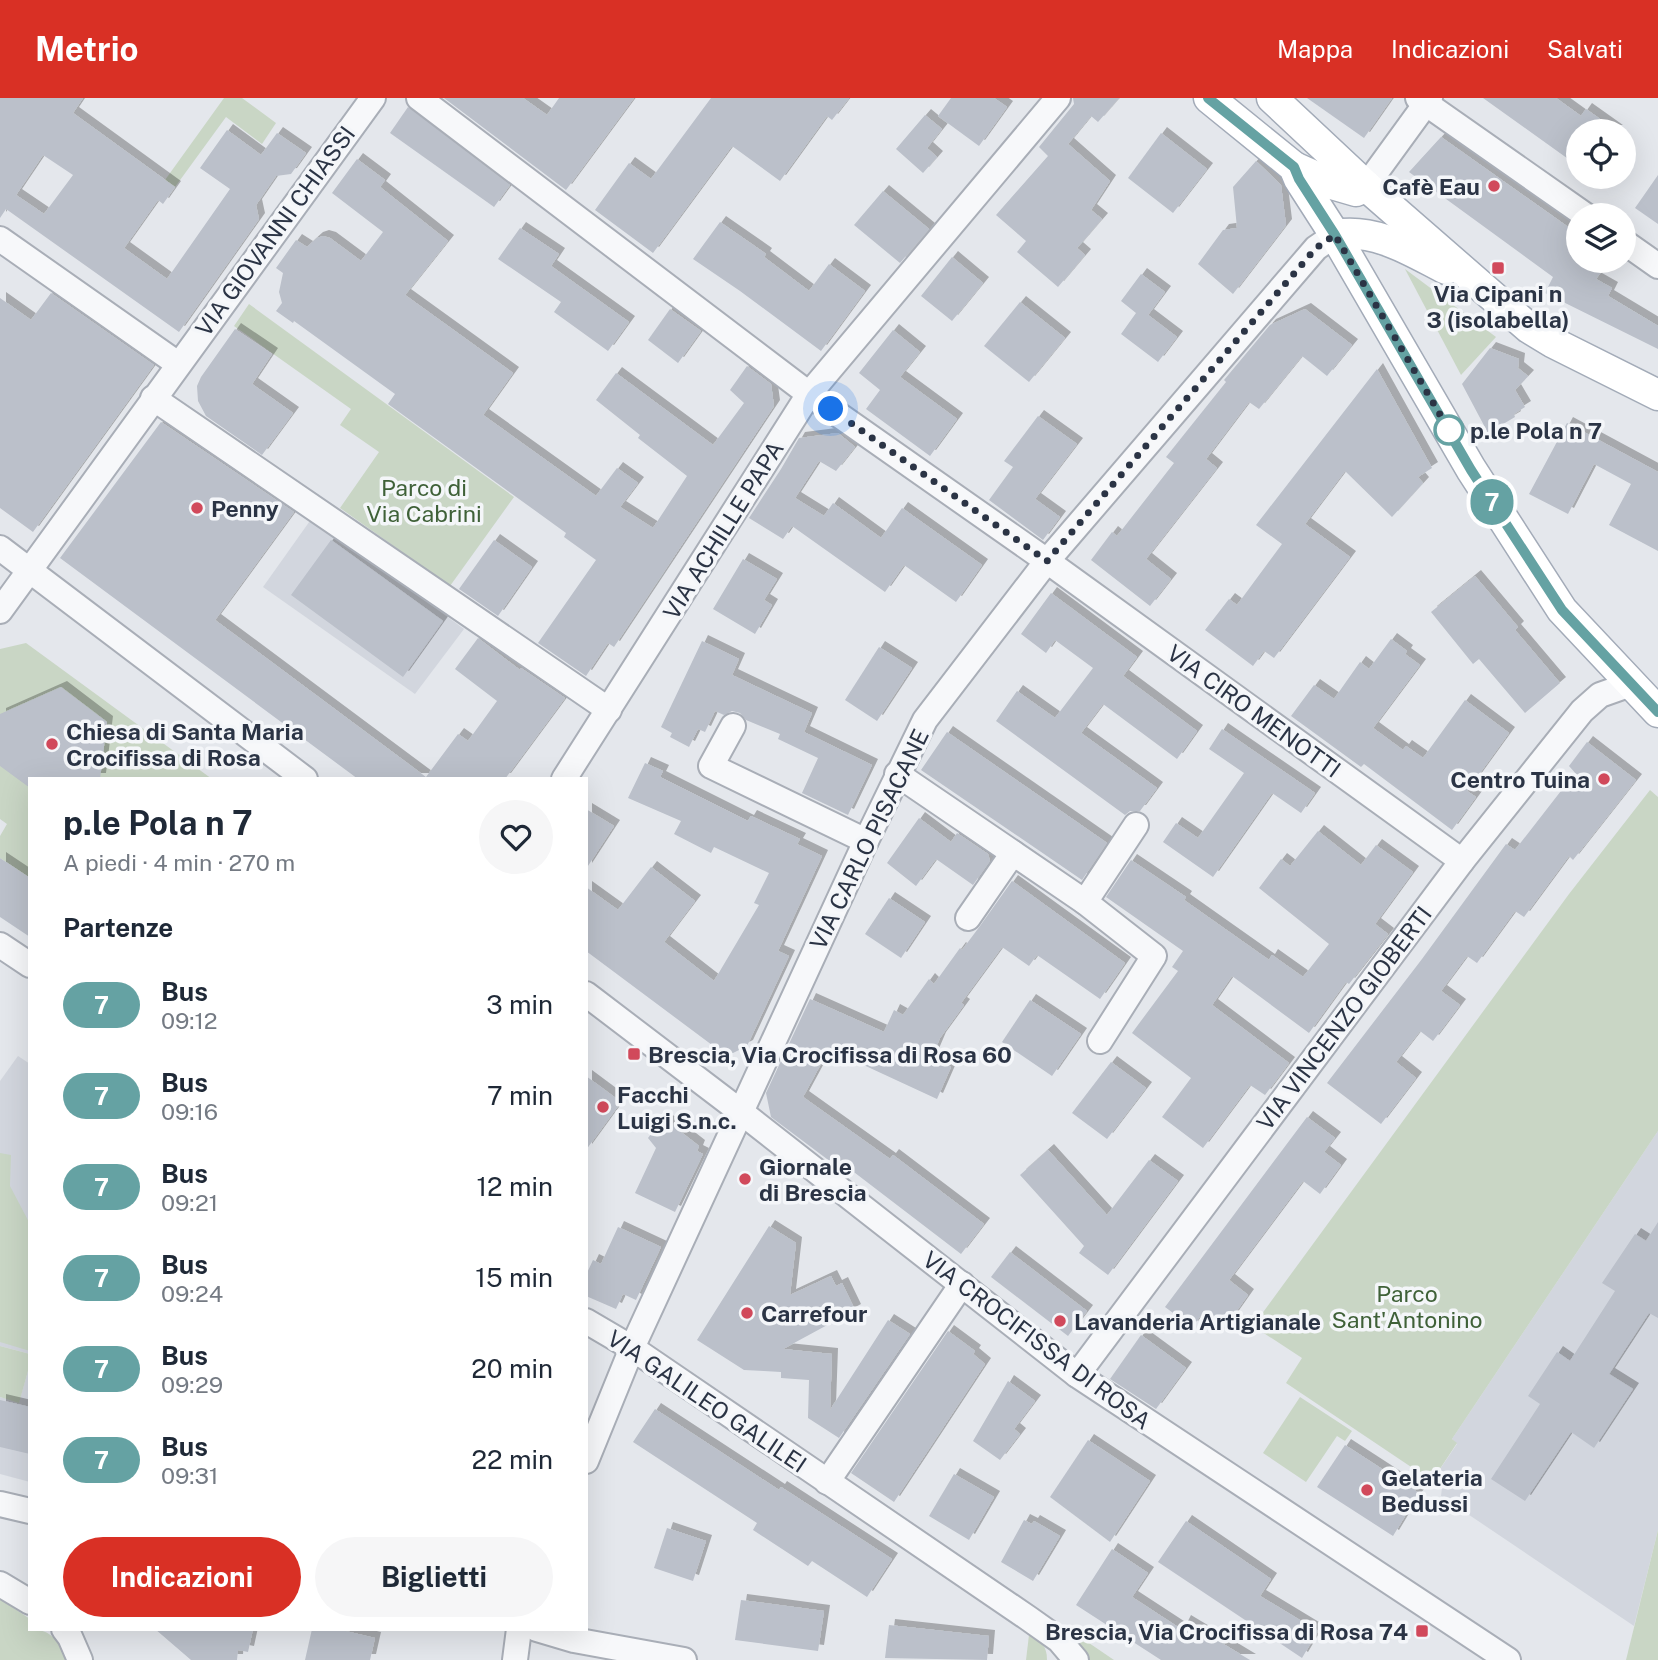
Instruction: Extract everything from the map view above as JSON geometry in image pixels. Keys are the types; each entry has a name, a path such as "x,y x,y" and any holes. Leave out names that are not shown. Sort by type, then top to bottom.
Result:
{"main road":[{"path":"1209,98 1294,167 1332,184 1356,191 1366,186"},
{"path":"1272,98 1337,160 1515,317 1541,335 1658,396"},
{"path":"1294,167 1471,470 1562,610 1658,712"},
{"path":"1335,235 1352,232 1386,240 1481,286"}],"street":[{"name":"VIA GIOVANNI CHIASSI","path":"0,611 373,98"},
{"name":"VIA CIRO MENOTTI","path":"419,98 809,394 1047,561 1462,861"},
{"name":"VIA ACHILLE PAPA","path":"565,777 809,394 1058,98"},
{"path":"1366,186 1424,100 1568,203"},
{"name":"VIA CARLO PISACANE","path":"588,1456 632,1348 897,774 925,720 1047,561 1316,248 1335,235"},
{"path":"0,240 178,363"},
{"path":"1636,250 1658,266"},
{"path":"153,398 609,710"},
{"path":"0,548 302,777"},
{"name":"VIA VINCENZO GIOBERTI","path":"1077,1375 1462,861 1582,711 1600,695 1631,684"},
{"path":"733,726 711,766 866,841"},
{"path":"897,774 1085,902 1154,956 1100,1041"},
{"path":"1085,902 1136,825"},
{"path":"968,918 1013,853"},
{"path":"0,945 28,964"},
{"name":"VIA CROCIFISSA DI ROSA","path":"588,996 1077,1375 1508,1660"},
{"name":"VIA GALILEO GALILEI","path":"827,1482 962,1284"},
{"name":"VIA GALILEO GALILEI","path":"588,1322 632,1348 827,1482 1058,1650 1076,1660"},
{"path":"0,1504 28,1511"},
{"path":"0,1584 28,1601"},
{"path":"66,1631 80,1660"},
{"path":"515,1660 519,1631"},
{"path":"544,1631 574,1640 684,1660"}],"shaded area":[{"path":"312,518 464,629 415,694 263,587"},
{"path":"18,1056 28,1063 28,1353 0,1346 0,1081"},
{"path":"1658,1131 1658,1530 1634,1626 1441,1496 1442,1488 1432,1481 1457,1444 1452,1439"},
{"path":"28,1371 28,1481 0,1474 0,1397 19,1402"}],"green space":[{"path":"224,98 242,98 276,123 262,144 226,117 175,187 165,180"},
{"path":"1405,269 1496,337 1461,375"},
{"name":"Parco di Via Cabrini","path":"249,304 514,497 450,586 340,508 379,452 340,425 351,409 234,326"},
{"path":"26,643 209,777 28,777 28,877 0,858 0,836 7,824 0,819 0,649"},
{"name":"Parco Sant'Antonino","path":"1650,790 1658,797 1658,1131 1452,1439 1457,1443 1432,1481 1286,1383 1302,1358 1253,1326 1569,894"},
{"path":"0,1153 11,1155 10,1186 28,1220 28,1350 0,1342"},
{"path":"0,1346 28,1353 28,1371 19,1403 0,1397"},
{"path":"1300,1397 1352,1431 1345,1441 1337,1436 1306,1482 1263,1453"},
{"path":"1658,1530 1658,1660 1626,1660"},
{"path":"0,1599 28,1618 28,1631 43,1631 53,1637 66,1660 0,1660"},
{"path":"1064,1626 1114,1660 1085,1660 1060,1630"},
{"path":"1029,1635 1042,1644 1047,1660 1026,1660"}],"building":[{"path":"0,98 83,98 73,113 175,187 163,204 158,200 124,248 167,279 230,189 200,168 227,130 261,155 277,133 306,153 291,174 276,176 256,205 259,219 179,332 6,209 0,218","holes":["43,155 73,175 44,214 16,195"]},
{"path":"444,98 523,98 547,115 559,98 634,98 566,190"},
{"path":"711,98 849,98 832,120 827,116 780,181 732,146 653,253 595,210 629,163 651,179"},
{"path":"951,98 994,98 1007,107 979,146 938,116"},
{"path":"1073,98 1119,98 1098,122 1091,116 1068,144 1110,181 1091,210 1102,219 1077,248 1085,255 1058,287 1017,252 1026,241 996,215 1048,156 1039,147 1074,104"},
{"path":"1307,98 1392,98 1364,138"},
{"path":"1483,98 1556,98 1581,116 1586,109 1600,119 1566,119 1566,157"},
{"path":"408,107 510,185 494,207 390,133"},
{"path":"925,115 942,129 927,148 937,157 923,173 896,149"},
{"path":"1161,133 1207,169 1173,213 1128,178"},
{"path":"1441,137 1566,226 1566,273 1600,273 1596,279 1612,288 1608,296 1658,326 1658,349 1545,293 1553,277 1409,172"},
{"path":"357,159 385,180 380,187 448,241 405,295 513,373 483,415 596,496 617,468 638,483 620,507 653,528 687,476 638,438 640,435 596,400 616,373 713,445 744,403 730,390 747,366 771,384 774,406 614,647 608,643 586,676 538,643 596,560 564,537 566,533 388,404 395,394 276,311 282,303 279,292 283,273 276,268 296,240 307,247 317,238 330,238 361,261 383,232 332,193"},
{"path":"1256,161 1281,185 1286,225 1233,294 1198,264 1223,230 1237,228 1233,187"},
{"path":"1658,175 1658,224 1636,207"},
{"path":"883,191 929,229 900,263 854,225"},
{"path":"720,222 766,254 764,257 809,291 829,264 865,291 821,351 693,259"},
{"path":"520,228 559,254 551,266 629,322 608,351 554,312 561,302 498,259"},
{"path":"952,257 983,283 952,321 921,296"},
{"path":"1141,274 1165,292 1148,315 1177,337 1158,362 1121,334 1136,313 1121,301"},
{"path":"51,293 154,365 33,532 0,508 0,298 31,320"},
{"path":"1020,302 1065,338 1029,382 984,346"},
{"path":"670,309 701,331 678,363 648,340"},
{"path":"1305,309 1352,345 1327,376 1302,356 1259,409 1249,402 1206,459 1217,468 1146,559 1171,579 1150,606 1091,560 1112,532 1117,536 1174,463 1166,457 1270,325"},
{"path":"235,329 272,354 252,384 293,413 262,455 206,416 198,401 197,386 201,377"},
{"path":"893,330 920,352 900,377 957,419 930,456 866,409 880,390 859,373"},
{"path":"1490,348 1519,359 1518,368 1528,376 1515,390 1525,407 1514,414 1515,417 1488,433 1462,384"},
{"path":"1377,369 1432,468 1418,477 1423,483 1392,517 1345,471 1305,524 1350,557 1274,658 1264,651 1253,666 1205,630 1229,599 1237,605 1282,544 1256,525"},
{"path":"1038,416 1077,444 1035,499 1060,517 1043,540 989,500 1013,467 1004,461"},
{"path":"161,422 294,512 215,620 426,777 355,777 60,558"},
{"path":"1567,423 1658,472 1658,551 1609,525 1631,484 1594,464 1568,514 1529,494"},
{"path":"838,433 855,447 836,471 819,461 795,498 824,516 833,503 881,538 902,508 982,565 956,602 904,565 885,592 792,526 783,539 749,518 799,438"},
{"path":"331,540 443,621 403,677 291,595"},
{"path":"494,540 532,567 498,616 459,589"},
{"path":"743,559 777,579 764,600 772,605 755,634 713,609"},
{"path":"1475,576 1518,627 1515,630 1560,683 1525,713 1479,659 1473,664 1431,612"},
{"path":"1051,593 1137,657 1123,676 1197,731 1177,759 1103,704 1081,733 1157,788 1140,811 1130,811 1125,815 996,721 1017,691 1055,718 1093,668 1055,640 1046,653 1021,634"},
{"path":"478,638 520,670 521,668 565,698 506,777 426,777 458,734 468,741 497,701 455,669"},
{"path":"1391,639 1420,665 1373,728 1403,750 1406,746 1423,758 1465,700 1509,733 1467,791 1476,797 1452,830 1364,764 1361,767 1291,716 1314,685 1334,699 1360,662 1369,669"},
{"path":"702,641 739,659 732,675 812,713 804,732 872,765 848,815 802,793 818,758 778,739 780,734 746,720 740,713 732,711 724,715 715,711 705,732 698,729 689,747 670,737 672,733 661,727"},
{"path":"879,647 912,668 877,721 845,700"},
{"name":"Chiesa di Santa Maria Crocifissa di Rosa","path":"61,687 107,722 100,777 28,777 28,787 0,766 0,714"},
{"path":"1222,729 1315,793 1301,813 1272,793 1213,877 1163,842 1176,823 1198,838 1244,773 1209,749"},
{"path":"947,732 1107,843 1082,880 921,770"},
{"path":"1587,742 1636,780 1573,860 1569,856 1524,917 1515,911 1477,963 1467,956 1441,991 1460,1005 1433,1041 1420,1031 1396,1062 1416,1078 1381,1124 1327,1083 1506,844 1515,850 1571,778 1577,775 1569,766"},
{"path":"645,763 663,771 660,777 748,821 751,816 800,839 797,844 822,856 778,951 789,956 747,1046 733,1053 723,1052 712,1045 588,952 588,888 618,910 651,867 695,901 664,942 714,981 759,905 754,903 769,873 714,847 711,853 674,834 681,821 628,798"},
{"path":"588,810 614,826 588,866"},
{"path":"919,818 951,842 957,833 988,854 990,861 973,885 936,859 916,886 887,863"},
{"path":"1318,831 1361,865 1376,845 1413,872 1375,924 1388,934 1349,984 1346,982 1309,1033 1232,976 1212,1005 1289,1063 1265,1095 1250,1085 1203,1148 1162,1117 1191,1078 1132,1033 1178,971 1172,967 1183,951 1106,897 1131,860 1186,897 1184,900 1269,960 1272,955 1303,977 1329,944 1259,888 1281,859 1290,866"},
{"path":"0,858 28,877 28,936 0,917"},
{"path":"1012,881 1125,963 1100,999 1037,955 1029,966 1002,947 961,1003 964,1005 940,1038 931,1059 951,1067 937,1099 829,1049 803,1097 890,1159 893,1155 984,1224 961,1254 846,1166 843,1171 771,1117 766,1093 810,999 884,1032 894,1010 903,1015 929,979 934,984"},
{"path":"889,898 925,922 901,958 865,934"},
{"path":"1030,1000 1081,1034 1052,1076 1002,1042"},
{"path":"1111,1062 1146,1088 1107,1139 1072,1113"},
{"path":"588,1077 621,1102 588,1147"},
{"path":"1307,1117 1335,1138 1324,1152 1341,1165 1320,1194 1303,1181 1229,1280 1248,1295 1224,1329 1203,1313 1192,1327 1165,1307"},
{"path":"663,1118 699,1146 697,1151 703,1154 675,1212 635,1193 656,1148 648,1138"},
{"path":"1048,1150 1107,1215 1149,1160 1178,1181 1108,1275 1079,1253 1084,1246 1020,1175"},
{"path":"1658,1222 1658,1318 1649,1313 1609,1374 1633,1389 1594,1448 1571,1432 1525,1501 1491,1479 1540,1404 1528,1396 1557,1352 1570,1361 1615,1291 1602,1283 1635,1234 1646,1241"},
{"path":"769,1226 796,1243 790,1295 831,1276 836,1286 842,1283 855,1310 783,1349 832,1354 830,1410 888,1320 910,1334 839,1438 808,1418 809,1380 781,1378 781,1372 744,1370 697,1340"},
{"path":"618,1227 661,1247 636,1300 623,1294 616,1309 588,1297 588,1271 593,1260 601,1264"},
{"path":"1010,1252 1087,1311 1068,1336 991,1277"},
{"path":"948,1331 975,1351 973,1354 985,1364 894,1502 851,1473"},
{"path":"1141,1335 1186,1368 1156,1409 1110,1379"},
{"path":"1008,1381 1035,1401 1014,1429 1020,1434 1000,1460 973,1441"},
{"path":"0,1400 28,1407 28,1454 0,1447"},
{"path":"655,1409 779,1490 781,1487 892,1559 867,1597 812,1561 808,1566 753,1530 757,1523 633,1442"},
{"path":"1088,1440 1150,1481 1110,1542 1050,1497"},
{"path":"1345,1445 1419,1493 1393,1536 1317,1487"},
{"path":"954,1474 994,1497 969,1540 929,1516"},
{"path":"1024,1520 1032,1524 1034,1521 1060,1536 1033,1581 1001,1562"},
{"path":"1186,1521 1271,1579 1260,1596 1318,1631 1302,1658 1158,1562"},
{"path":"667,1528 706,1541 693,1581 654,1568"},
{"path":"1112,1549 1148,1573 1132,1597 1181,1629 1185,1621 1250,1660 1161,1660 1076,1605"},
{"path":"741,1600 824,1611 818,1651 735,1640"},
{"path":"889,1625 989,1636 987,1660 885,1658"},
{"path":"157,1631 253,1631 248,1652 238,1650 237,1660 191,1660"},
{"path":"312,1631 345,1631 375,1638 370,1660 305,1660"}],"bus line":[{"name":"7","path":"1208,98 1294,167 1471,470 1562,610 1658,712"}],"place":[{"name":"Cafè Eau","path":"1494,186"},
{"name":"Via Cipani n 3 (isolabella)","path":"1498,268"},
{"name":"p.le Pola n 7","path":"1449,430"},
{"name":"Penny","path":"197,508"},
{"name":"Chiesa di Santa Maria Crocifissa di Rosa","path":"52,744"},
{"name":"Centro Tuina","path":"1604,779"},
{"name":"Brescia, Via Crocifissa di Rosa 60","path":"634,1054"},
{"name":"Facchi Luigi S.n.c.","path":"603,1107"},
{"name":"Giornale di Brescia","path":"745,1179"},
{"name":"Carrefour","path":"747,1313"},
{"name":"Lavanderia Artigianale","path":"1060,1321"},
{"name":"Gelateria Bedussi","path":"1367,1490"},
{"name":"Brescia, Via Crocifissa di Rosa 74","path":"1422,1631"}],"route":[{"path":"831,409 1047,561 1316,248 1335,235 1449,430"}]}
